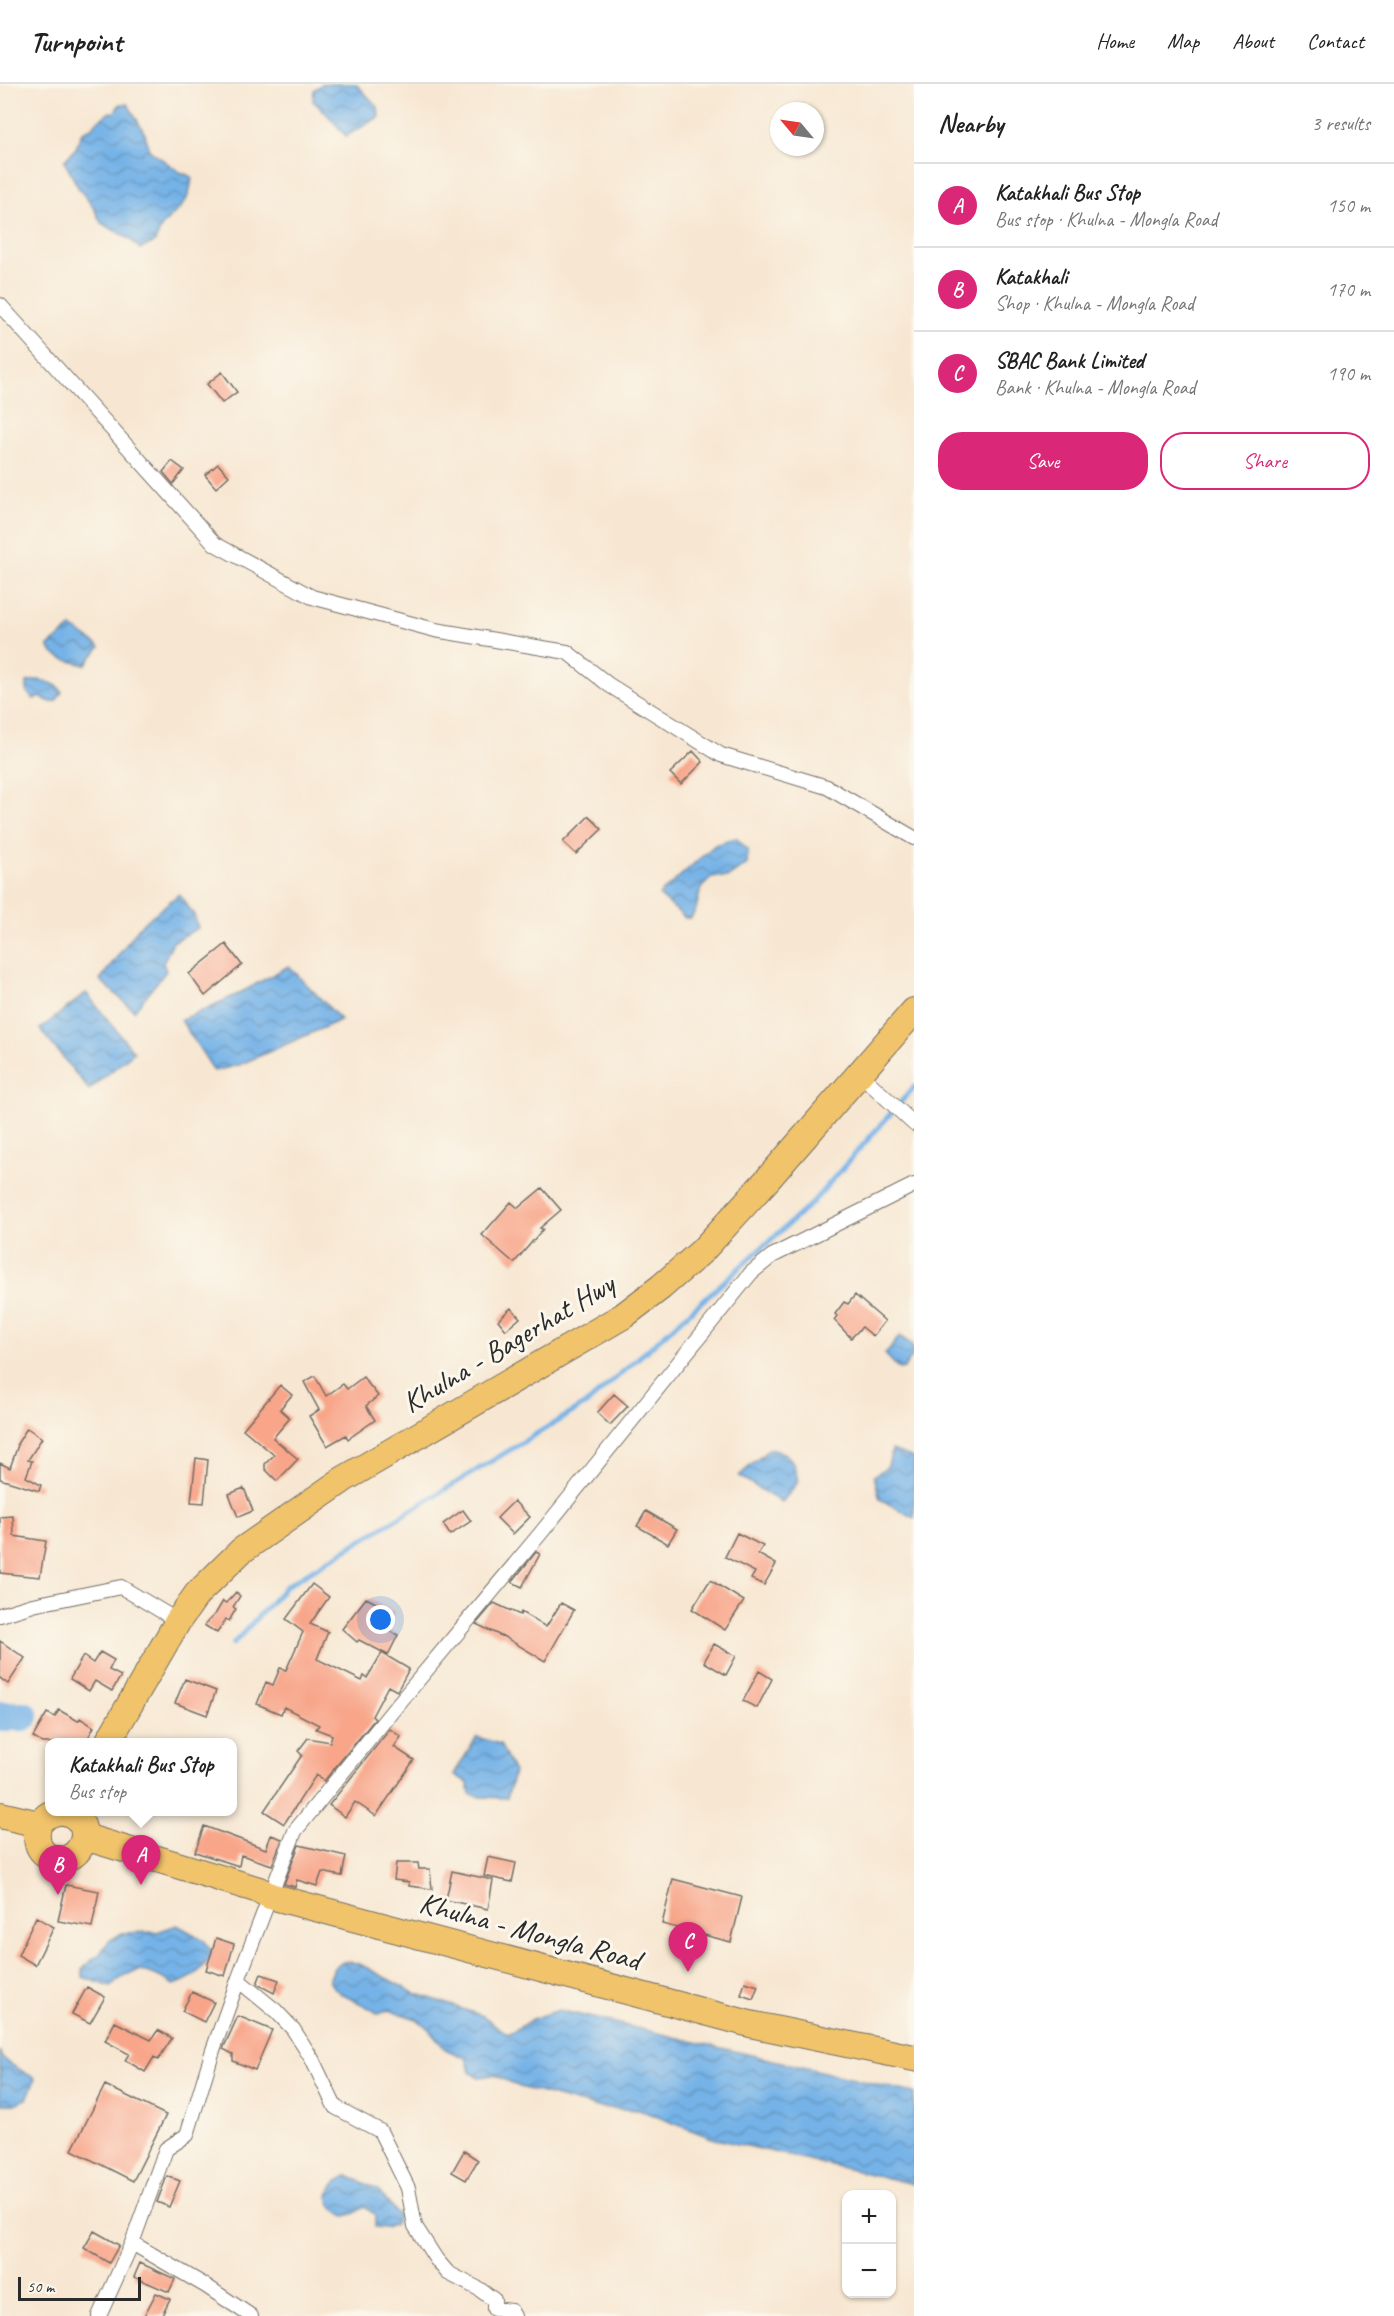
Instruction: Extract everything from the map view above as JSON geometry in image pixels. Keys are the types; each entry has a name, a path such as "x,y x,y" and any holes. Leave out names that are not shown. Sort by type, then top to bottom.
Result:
{"highway":[{"name":"Khulna - Bagerhat Hwy","path":"111,1738 178,1621 197,1594 241,1551 344,1479 623,1316 661,1287 702,1251 914,1011"},
{"path":"0,1815 66,1825"},
{"name":"Khulna - Mongla Road","path":"66,1825 259,1890 270,1896 750,2024 914,2058"},
{"path":"0,1826 66,1825"}],"street":[{"path":"0,305 215,544 312,597 435,630 567,652 609,685 721,755 827,788 914,838"},
{"path":"860,1073 914,1124"},
{"path":"99,2316 132,2243 166,2149 187,2135 213,2050 295,1831 751,1273 772,1256 914,1185"},
{"path":"0,1615 33,1605 122,1587 178,1621"},
{"path":"238,1980 276,2011 293,2029 312,2059 335,2107 380,2132 408,2188 415,2226 436,2259 448,2273 479,2289 494,2300 494,2309 511,2311 514,2316"},
{"path":"132,2243 206,2286 251,2316"}],"water":[{"path":"322,84 356,84 378,107 379,117 346,136 313,101 314,90"},
{"path":"120,104 128,104 145,134 149,150 180,172 192,177 189,194 183,205 163,225 155,242 140,249 130,239 101,223 64,161 76,148 82,132 92,128 110,112 114,113"},
{"path":"72,627 100,647 85,665 55,655 48,646"},
{"path":"38,680 51,683 60,689 62,692 56,701 51,702 39,697 33,699 27,692 27,682"},
{"path":"736,838 748,850 747,864 728,877 712,877 701,888 696,909 691,918 685,918 659,895 715,845"},
{"path":"179,894 194,915 198,928 173,942 163,963 166,971 134,1011 100,980 140,926"},
{"path":"289,966 341,1020 239,1065 214,1071 181,1020 236,995"},
{"path":"86,993 134,1052 89,1090 40,1029"},
{"path":"900,1336 912,1345 914,1354 904,1368 899,1369 885,1354"},
{"path":"769,1449 787,1455 797,1475 798,1482 782,1502 739,1476"},
{"path":"892,1450 914,1458 914,1518 880,1499 874,1476 888,1466"},
{"path":"477,1737 500,1744 514,1772 507,1798 481,1797 470,1794 468,1783 454,1774"},
{"path":"177,1925 204,1940 212,1952 201,1969 187,1980 174,1985 141,1971 127,1974 111,1987 83,1977 83,1969 99,1955 109,1941 122,1933 157,1932"},
{"path":"343,1962 358,1963 412,1992 483,2016 508,2034 533,2019 559,2010 914,2093 914,2184 712,2138 640,2110 595,2107 520,2087 494,2075 476,2076 470,2072 467,2059 445,2049 430,2030 417,2019 389,2010 378,2014 338,1992 329,1981 334,1968"},
{"path":"0,2053 11,2065 35,2079 27,2099 14,2104 0,2104"},
{"path":"348,2175 378,2190 398,2215 395,2224 386,2228 375,2227 375,2214 364,2207 345,2216 332,2207 328,2197 336,2182"}],"building":[{"path":"222,372 237,392 222,403 207,384"},
{"path":"172,461 184,470 173,484 163,472"},
{"path":"218,464 229,476 216,488 205,475"},
{"path":"693,751 703,762 681,784 670,773"},
{"path":"589,816 602,829 576,854 563,842"},
{"path":"226,944 242,965 205,996 189,974"},
{"path":"542,1188 561,1210 540,1228 543,1229 514,1263 482,1235 511,1202 518,1208"},
{"path":"855,1295 885,1321 873,1336 862,1327 851,1338 834,1320 837,1316 835,1314 844,1302 848,1304"},
{"path":"511,1308 520,1318 506,1330 498,1320"},
{"path":"315,1376 326,1396 343,1384 347,1389 363,1377 378,1396 366,1406 375,1420 348,1439 346,1435 327,1446 309,1416 319,1410 304,1382"},
{"path":"280,1385 292,1395 280,1409 290,1418 273,1438 298,1459 277,1481 265,1469 265,1464 274,1455 243,1429"},
{"path":"614,1394 628,1406 610,1425 597,1413"},
{"path":"27,1428 42,1438 28,1460 32,1461 26,1477 41,1485 39,1491 0,1479 0,1463 10,1468 17,1444"},
{"path":"196,1458 208,1460 204,1503 191,1502"},
{"path":"244,1488 253,1511 238,1517 229,1494"},
{"path":"514,1501 530,1517 513,1534 497,1518"},
{"path":"463,1510 471,1521 450,1535 443,1524"},
{"path":"646,1511 677,1529 668,1544 637,1526"},
{"path":"13,1516 14,1536 46,1541 40,1577 0,1573 0,1517"},
{"path":"737,1533 763,1546 758,1554 776,1564 764,1585 751,1579 755,1572 725,1557"},
{"path":"536,1552 540,1554 522,1587 512,1582"},
{"path":"710,1580 744,1601 725,1630 692,1609"},
{"path":"312,1584 329,1597 310,1624 328,1632 317,1659 362,1681 364,1676 367,1678 382,1653 409,1669 397,1691 388,1686 372,1716 375,1719 324,1781 316,1775 284,1824 264,1811 302,1755 298,1751 308,1738 330,1742 332,1735 316,1729 319,1725 284,1707 281,1714 257,1704 266,1682 273,1685 280,1668 286,1670 303,1632 286,1619"},
{"path":"236,1592 240,1596 233,1607 236,1609 229,1621 226,1619 217,1633 204,1625 216,1613 223,1601 226,1603"},
{"path":"366,1598 394,1612 385,1629 398,1635 388,1655 359,1640 357,1642 342,1629"},
{"path":"494,1603 520,1615 521,1612 546,1627 561,1603 574,1610 545,1661 501,1635 476,1624"},
{"path":"0,1641 25,1658 8,1684 0,1678"},
{"path":"714,1644 736,1656 726,1675 704,1662"},
{"path":"100,1652 114,1660 109,1670 121,1676 112,1691 95,1681 89,1691 70,1679 83,1656 93,1663"},
{"path":"759,1671 772,1679 757,1708 743,1701"},
{"path":"185,1679 216,1691 207,1715 175,1703"},
{"path":"59,1710 78,1721 80,1718 94,1727 88,1738 45,1738 45,1743 42,1743 33,1737 47,1713 55,1717"},
{"path":"390,1729 401,1737 394,1747 414,1760 376,1816 355,1802 345,1817 329,1805"},
{"path":"204,1826 266,1849 271,1835 282,1839 272,1865 241,1855 239,1866 195,1852"},
{"path":"299,1845 346,1856 342,1876 322,1872 317,1886 297,1880 295,1887 284,1884"},
{"path":"488,1857 516,1863 512,1882 484,1876"},
{"path":"396,1863 418,1863 419,1869 430,1869 432,1889 409,1886 409,1882 394,1880"},
{"path":"452,1871 493,1880 488,1909 446,1900"},
{"path":"673,1879 742,1897 731,1942 662,1924"},
{"path":"66,1885 99,1891 92,1927 58,1921"},
{"path":"36,1917 54,1927 35,1965 18,1955"},
{"path":"216,1938 234,1944 225,1976 206,1970"},
{"path":"261,1974 279,1980 274,1993 257,1984"},
{"path":"745,1982 758,1986 753,1999 741,1995"},
{"path":"87,1987 105,1997 90,2023 72,2014"},
{"path":"192,1992 214,2002 204,2022 182,2011"},
{"path":"238,2016 272,2030 255,2070 233,2061 233,2054 223,2049"},
{"path":"115,2022 151,2040 158,2030 172,2038 158,2060 154,2057 145,2072 125,2060 129,2054 105,2041"},
{"path":"105,2085 166,2115 133,2181 72,2150"},
{"path":"464,2151 478,2160 466,2180 452,2172"},
{"path":"167,2176 180,2181 169,2207 157,2202"},
{"path":"94,2231 119,2245 109,2263 84,2248"},
{"path":"140,2263 175,2279 169,2292 134,2277"},
{"path":"156,2293 170,2299 161,2316 144,2316"}],"waterway":[{"path":"233,1644 286,1586 589,1402 812,1203 914,1087"},
{"path":"0,1716 24,1716"}],"place":[{"name":"Katakhali Bus Stop","path":"141,1885"},
{"name":"Katakhali","path":"58,1895"},
{"name":"SBAC Bank Limited","path":"688,1972"}]}
